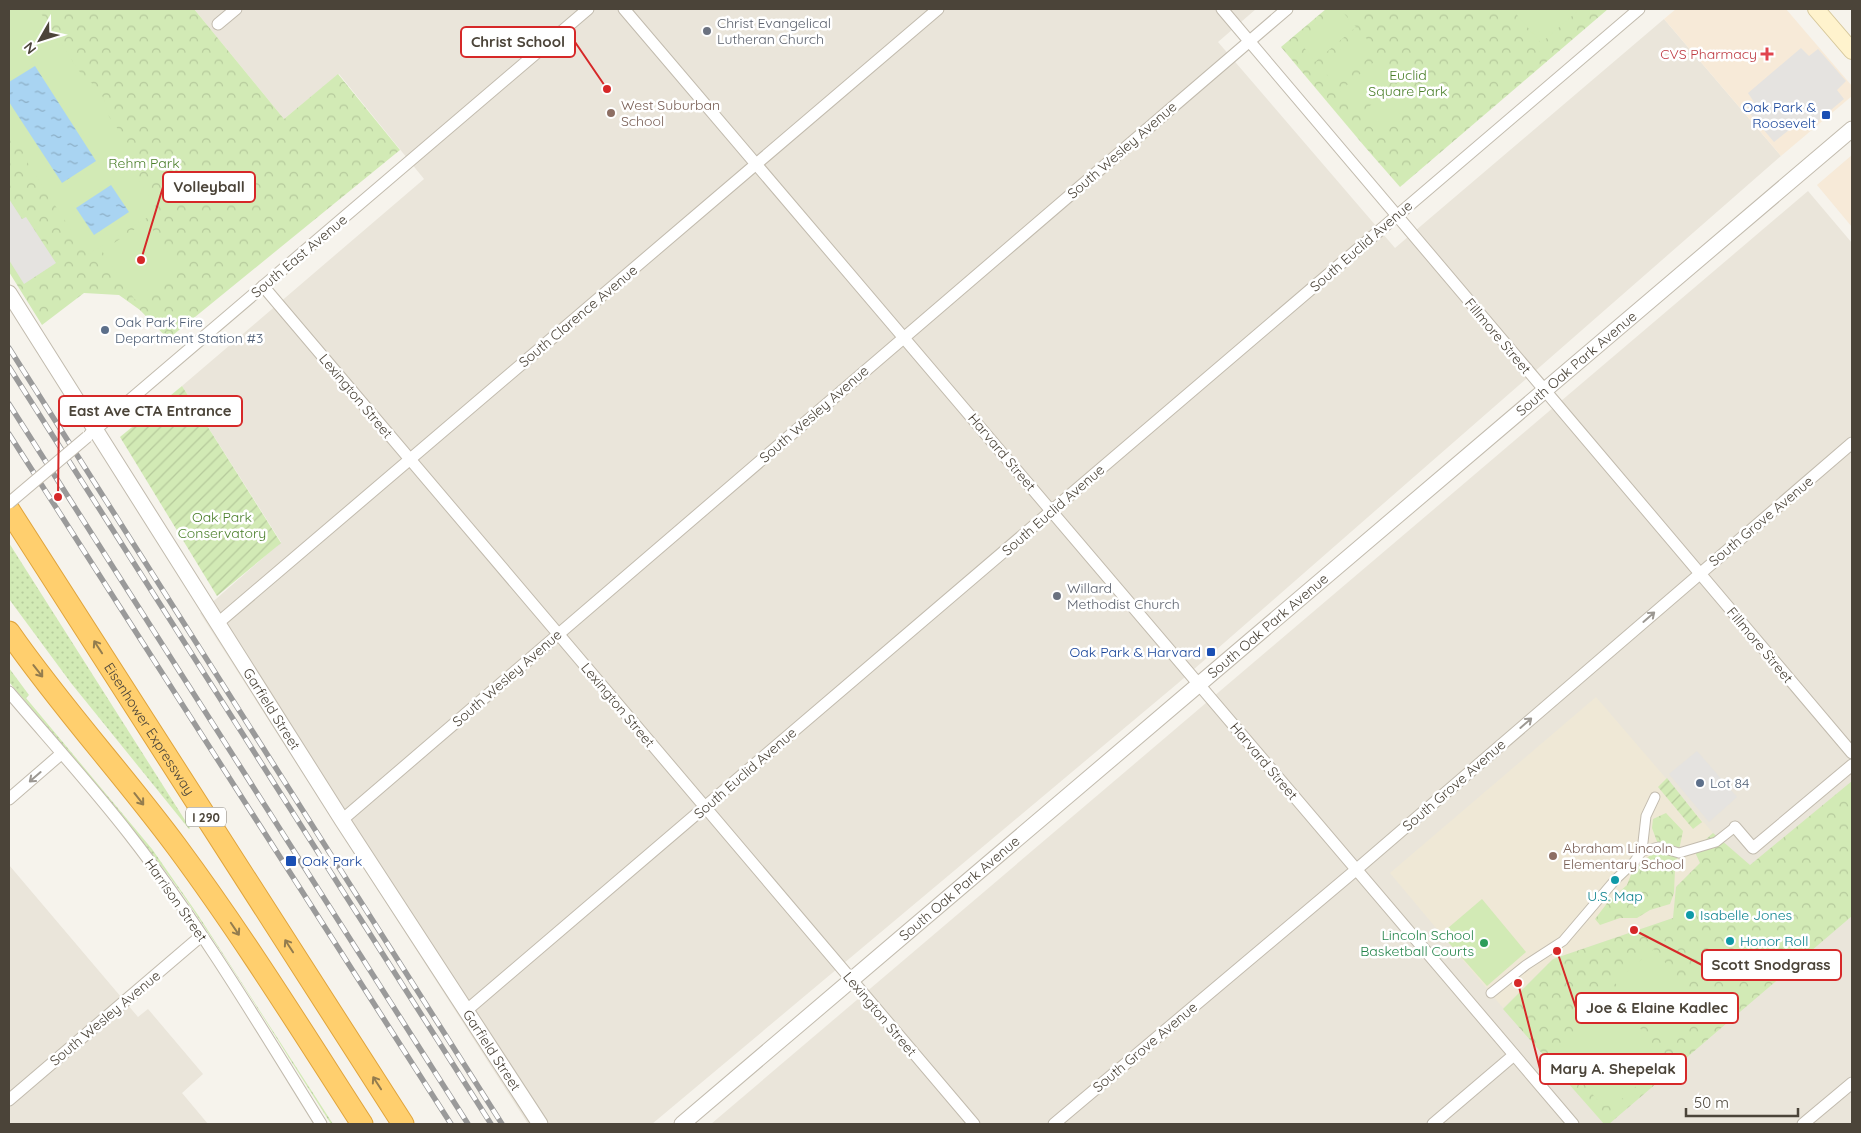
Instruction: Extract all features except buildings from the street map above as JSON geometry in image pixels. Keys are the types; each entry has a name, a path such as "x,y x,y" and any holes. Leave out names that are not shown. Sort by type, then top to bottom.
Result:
{"highway":[{"name":"Eisenhower Expressway","path":"9,510 403,1124"},
{"name":"I 290","path":"9,632 176,846 220,907 362,1124"}],"main road":[{"path":"1816,9 1852,51"}],"street":[{"path":"218,24 236,9"},
{"name":"South East Avenue","path":"9,503 588,9"},
{"name":"Harvard Street","path":"624,9 1573,1124"},
{"name":"South Clarence Avenue","path":"218,623 938,9"},
{"name":"Fillmore Street","path":"1222,9 1852,753"},
{"name":"South Wesley Avenue","path":"342,820 1287,9"},
{"name":"South Euclid Avenue","path":"467,1010 1639,9"},
{"name":"South Oak Park Avenue","path":"682,1124 1852,128"},
{"name":"Lexington Street","path":"263,286 974,1124"},
{"name":"Garfield Street","path":"9,293 91,433 218,623 342,820 540,1124"},
{"name":"South Grove Avenue","path":"1054,1124 1357,869 1852,443"},
{"name":"Harrison Street","path":"9,692 128,833 201,936 321,1124"},
{"path":"9,799 62,754"},
{"path":"1642,851 1659,847 1679,853 1716,842 1734,827 1753,848 1852,765"},
{"path":"1491,993 1526,964 1563,941 1642,851 1646,816 1655,797"},
{"name":"South Wesley Avenue","path":"9,1100 201,936"},
{"path":"1433,1124 1514,1055"},
{"path":"1803,1124 1852,1083"}],"shaded area":[{"path":"194,9 1256,9 1218,42 1395,248 1664,19 1781,156 1177,684 652,1124 528,1124 200,613 281,542 182,386 424,179 339,74 284,119"},
{"path":"1676,9 1786,9 1852,86 1852,96 1781,156 1664,19"},
{"path":"1801,48 1809,56 1818,49 1846,81 1837,90 1844,99 1807,130 1799,122 1774,142 1746,109 1754,102 1748,93"},
{"path":"1852,155 1852,227 1817,185"},
{"path":"1808,191 1852,243 1852,1124 711,1124"},
{"path":"9,199 22,219 26,217 56,263 24,284 9,260"},
{"name":"Abraham Lincoln Elementary School","path":"1596,697 1713,833 1694,850 1700,863 1676,887 1673,918 1553,959 1503,1008 1390,873"},
{"name":"Lot 84","path":"1697,751 1737,797 1709,822 1669,774"},
{"path":"9,865 138,1017 148,1009 203,1074 182,1093 208,1124 9,1124"}],"green space":[{"name":"Rehm Park","path":"9,9 194,9 284,119 338,74 400,150 168,339 140,310 119,295 84,293 42,325 9,272"},
{"path":"9,9 37,9 47,21 79,71 100,91 108,115 134,152 125,158 158,211 87,255 22,154 24,153 12,134 10,135 9,133"},
{"name":"Euclid Square Park","path":"1326,9 1608,9 1400,187 1281,47"},
{"path":"1340,9 1356,27 1315,62 1300,42"},
{"path":"1512,9 1580,9 1541,43"},
{"path":"1361,32 1377,51 1336,85 1320,67"},
{"path":"1381,56 1397,75 1356,109 1340,91"},
{"path":"1401,80 1417,99 1376,133 1360,114"},
{"path":"147,221 180,270 135,300 102,251"},
{"name":"Oak Park Conservatory","path":"182,386 281,543 217,596 120,437"},
{"path":"9,543 189,829 71,683 9,599"},
{"path":"9,668 29,695 26,698 152,849 198,915 333,1124 331,1124 180,891 118,811 9,682"},
{"path":"1667,778 1702,822 1693,829 1658,787"},
{"path":"1852,781 1852,916 1609,1124 1604,1124 1503,1009 1553,959 1673,918 1676,887 1700,863 1694,850 1713,833 1750,865"},
{"path":"1666,813 1683,831 1675,869 1674,893 1670,904 1650,910 1637,918 1620,918 1600,925 1595,919 1608,902 1627,885 1632,872 1659,847 1652,828 1653,819"},
{"name":"Lincoln School Basketball Courts","path":"1482,899 1526,952 1487,986 1441,934"},
{"path":"1654,949 1707,1013 1668,1046 1614,982"},
{"path":"1604,1010 1635,1022 1666,1060 1615,1105 1602,1106 1560,1054 1573,1035"}],"water":[{"path":"35,66 96,161 62,183 9,102 9,82"},
{"path":"111,185 129,212 94,235 76,208"}],"railway":[{"path":"9,348 502,1124"},
{"path":"9,367 491,1124"},
{"path":"9,404 468,1124"},
{"path":"9,434 451,1124"}],"place":[{"name":"Christ Evangelical Lutheran Church","path":"707,31"},
{"name":"CVS Pharmacy","path":"1767,54"},
{"name":"Christ School","path":"607,89"},
{"name":"West Suburban School","path":"611,113"},
{"name":"Oak Park & Roosevelt","path":"1826,115"},
{"name":"Volleyball","path":"141,260"},
{"name":"Oak Park Fire Department Station #3","path":"105,330"},
{"name":"East Ave CTA Entrance","path":"58,497"},
{"name":"Willard Methodist Church","path":"1057,596"},
{"name":"Oak Park & Harvard","path":"1211,652"},
{"name":"Lot 84","path":"1700,783"},
{"name":"Abraham Lincoln Elementary School","path":"1553,856"},
{"name":"Oak Park","path":"291,861"},
{"name":"U.S. Map","path":"1615,880"},
{"name":"Isabelle Jones","path":"1690,915"},
{"name":"Scott Snodgrass","path":"1634,930"},
{"name":"Honor Roll","path":"1730,941"},
{"name":"Lincoln School Basketball Courts","path":"1484,943"},
{"name":"Joe & Elaine Kadlec","path":"1557,951"},
{"name":"Mary A. Shepelak","path":"1518,983"}]}
